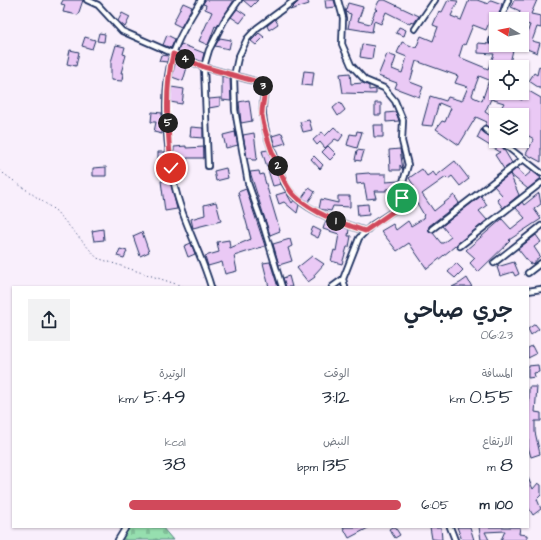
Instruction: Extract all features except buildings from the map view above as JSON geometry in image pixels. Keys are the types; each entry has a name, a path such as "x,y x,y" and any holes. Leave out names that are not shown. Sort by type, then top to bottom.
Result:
{"street":[{"path":"87,0 98,5 122,30 204,67 258,82 264,86 265,91 262,115 268,138 286,185 294,196 334,221 365,231"},
{"path":"201,0 182,33 173,54 168,74 167,91 171,168 180,206 205,266 211,286"},
{"path":"208,166 204,67 209,50 224,21 238,0"},
{"path":"282,286 248,183 236,110 234,76 238,58 247,40 257,28 295,0"},
{"path":"333,286 343,279 359,238 365,231 401,206 403,182 408,165 402,141 403,120 395,101 384,88 365,80 351,65 342,44 343,18 338,0"},
{"path":"416,29 433,0"},
{"path":"504,12 508,0"},
{"path":"485,129 489,132"},
{"path":"509,148 541,173"},
{"path":"432,229 523,159"},
{"path":"460,246 541,183"},
{"path":"494,263 541,226"},
{"path":"528,273 541,263"},
{"path":"343,279 345,286"},
{"path":"529,291 541,289"},
{"path":"118,540 125,528"},
{"path":"450,528 456,540"}],"path":[{"path":"0,171 56,211 96,258 182,286"}],"green space":[{"path":"128,528 163,528 173,540 122,540"}],"route":[{"path":"171,168 167,91 168,74 173,54 204,67 258,82 264,86 265,91 263,97 262,115 268,138 286,185 294,196 308,206 334,221 365,231 401,206 402,198"}]}
